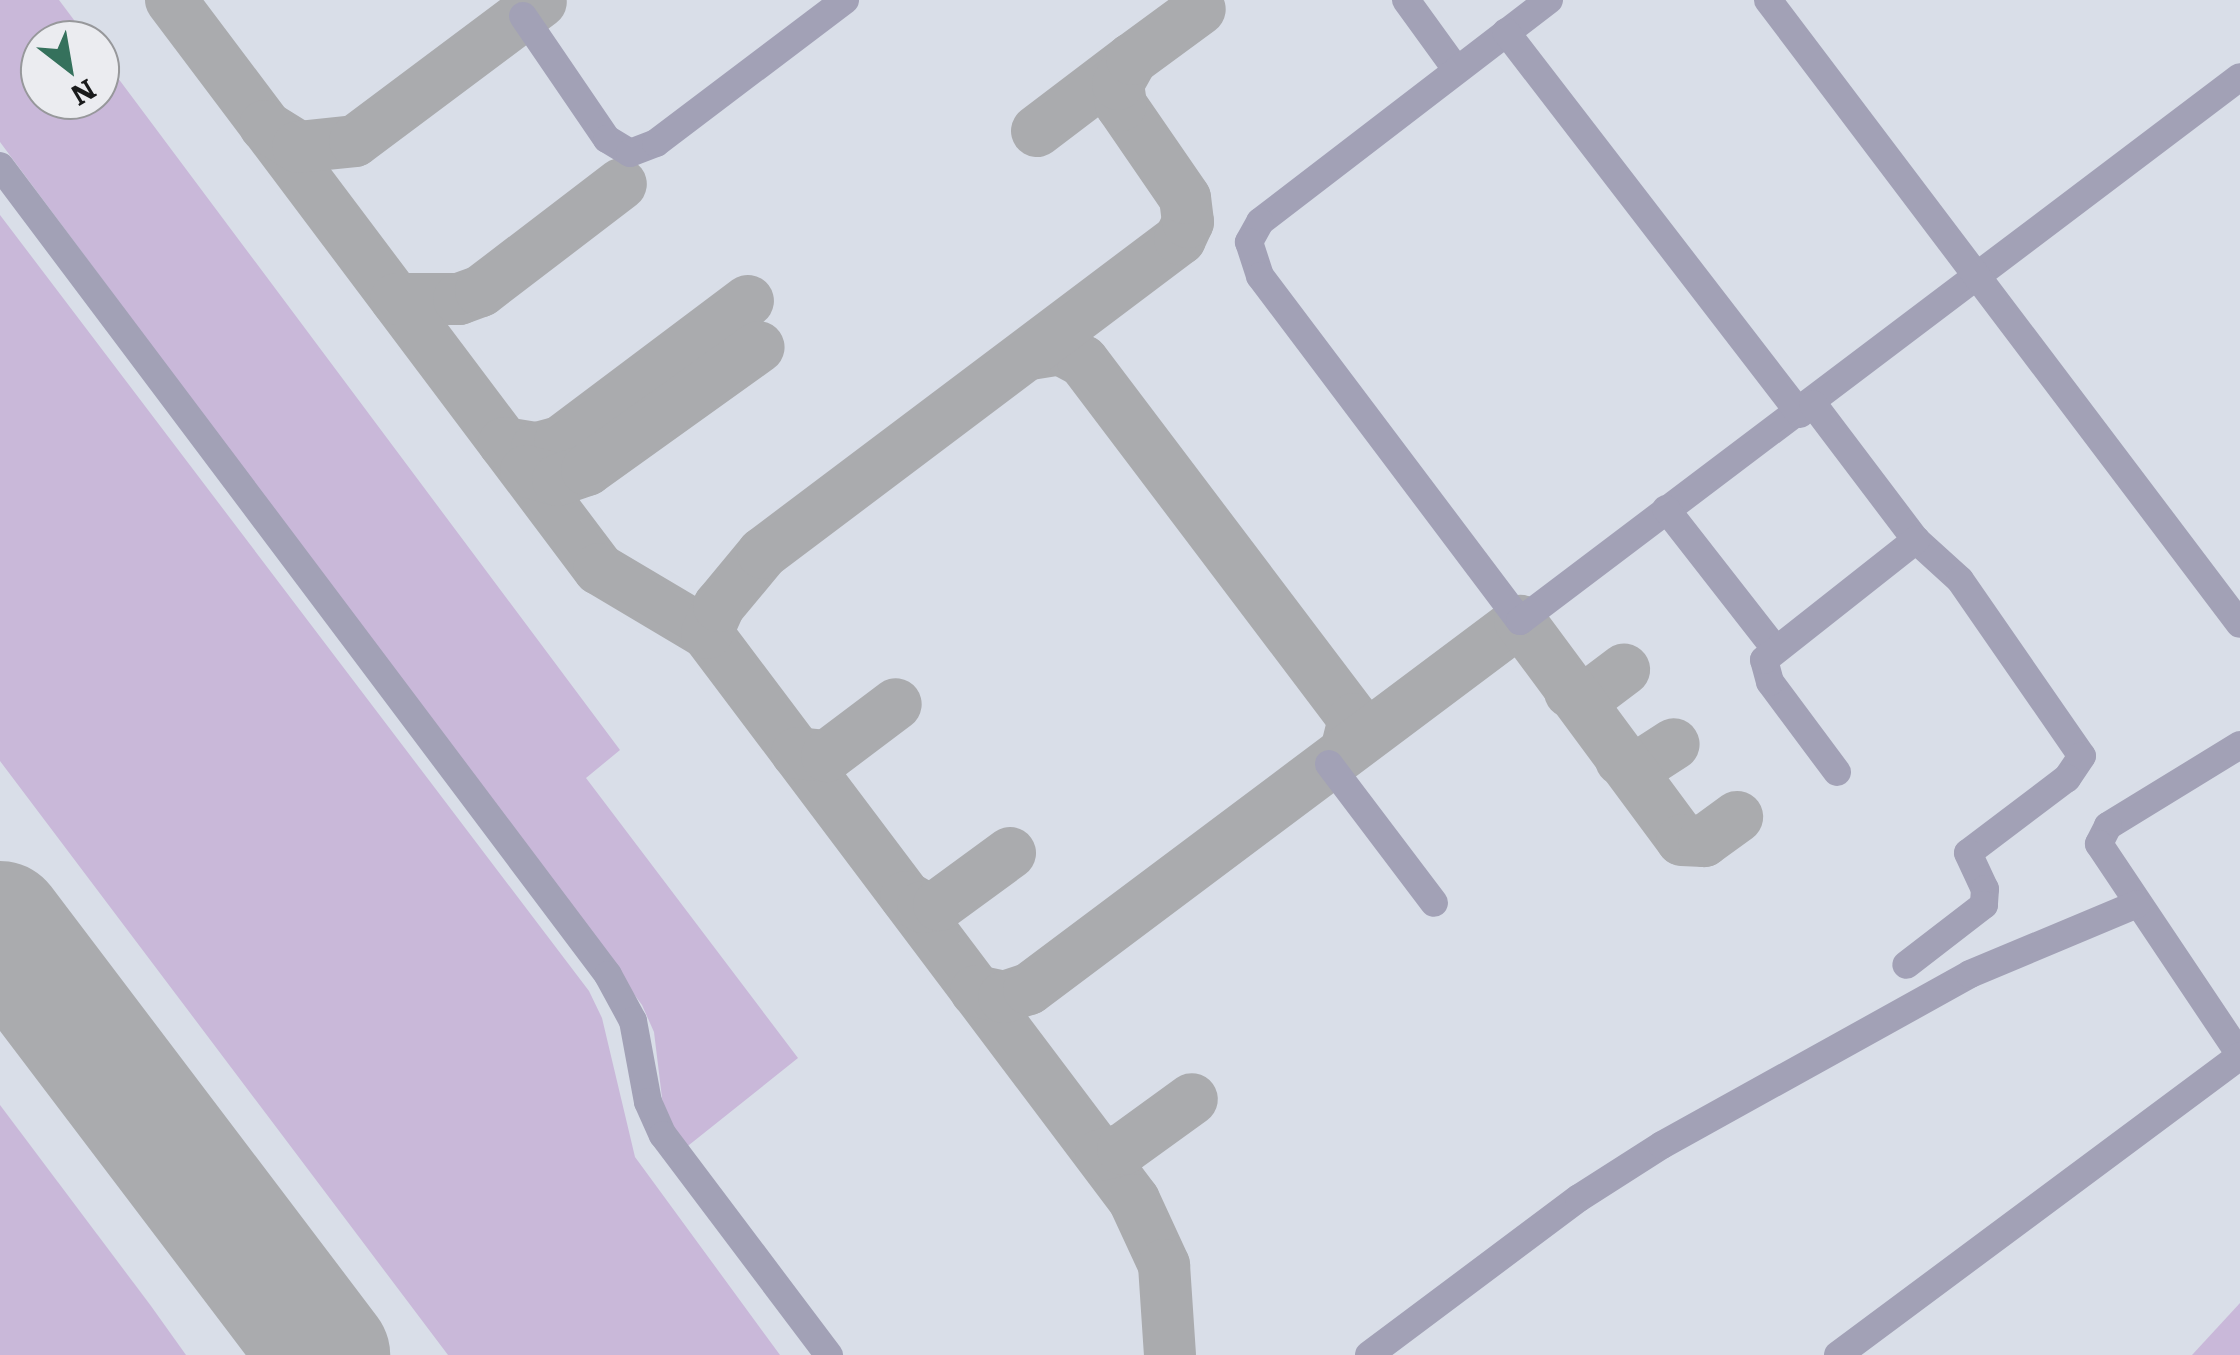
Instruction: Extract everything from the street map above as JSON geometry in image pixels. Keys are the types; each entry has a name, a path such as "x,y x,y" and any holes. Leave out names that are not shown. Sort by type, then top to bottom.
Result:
{"lane":[{"path":"523,16 607,139 630,152 656,143 845,0"},
{"path":"1406,0 1456,68"},
{"path":"1549,0 1260,222 1249,242 1254,264 1520,622 1666,509 1980,280 2240,77"},
{"path":"1768,0 2240,624"},
{"path":"1506,32 1806,409 1916,540 1960,580 2082,756 2067,778 1968,853 1986,889 1984,906 1906,964"},
{"path":"0,166 608,975 633,1020 648,1102 663,1135 829,1355"},
{"path":"1666,509 1774,646"},
{"path":"1837,772 1765,674 1764,660 1774,646 1916,540"},
{"path":"1838,1355 2240,1056 2106,863 2102,831 2240,745"},
{"path":"1329,764 1434,904"},
{"path":"1368,1355 1662,1145 1970,974 2137,904"}],"shaded area":[{"path":"0,0 2240,0 2240,1355 0,1355"},
{"path":"0,0 59,0 74,20 20,20 20,120 120,120 120,81 620,750 586,778 798,1058 684,1149 663,1106 654,1032 642,1005 0,142"},
{"path":"0,215 589,991 602,1018 635,1157 780,1355 448,1355 0,761"},
{"path":"0,1105 151,1306 186,1355 0,1355"},
{"path":"2240,1303 2240,1355 2192,1355"}],"taxiway":[{"path":"171,0 599,569 707,633 1134,1200 1164,1265 1170,1355"},
{"path":"265,126 298,147 355,141 541,2"},
{"path":"707,633 719,606 763,553 1180,239 1188,222 1185,198 1121,105 1118,84 1132,59 1200,9"},
{"path":"1037,131 1132,59"},
{"path":"396,299 459,299 481,291 621,184"},
{"path":"504,443 537,448 560,442 748,301"},
{"path":"526,471 558,480 587,470 759,347"},
{"path":"1030,354 1060,349 1083,361 1354,719 1346,750"},
{"path":"976,991 1004,997 1029,989 1520,621 1682,840 1704,841 1737,817"},
{"path":"1570,692 1593,693 1624,670"},
{"path":"797,753 827,756 896,704"},
{"path":"1621,760 1640,766 1674,744"},
{"path":"906,897 923,907 939,905 1010,853"},
{"path":"1101,1155 1123,1149 1192,1099"}],"runway":[{"path":"0,925 326,1355"}]}
